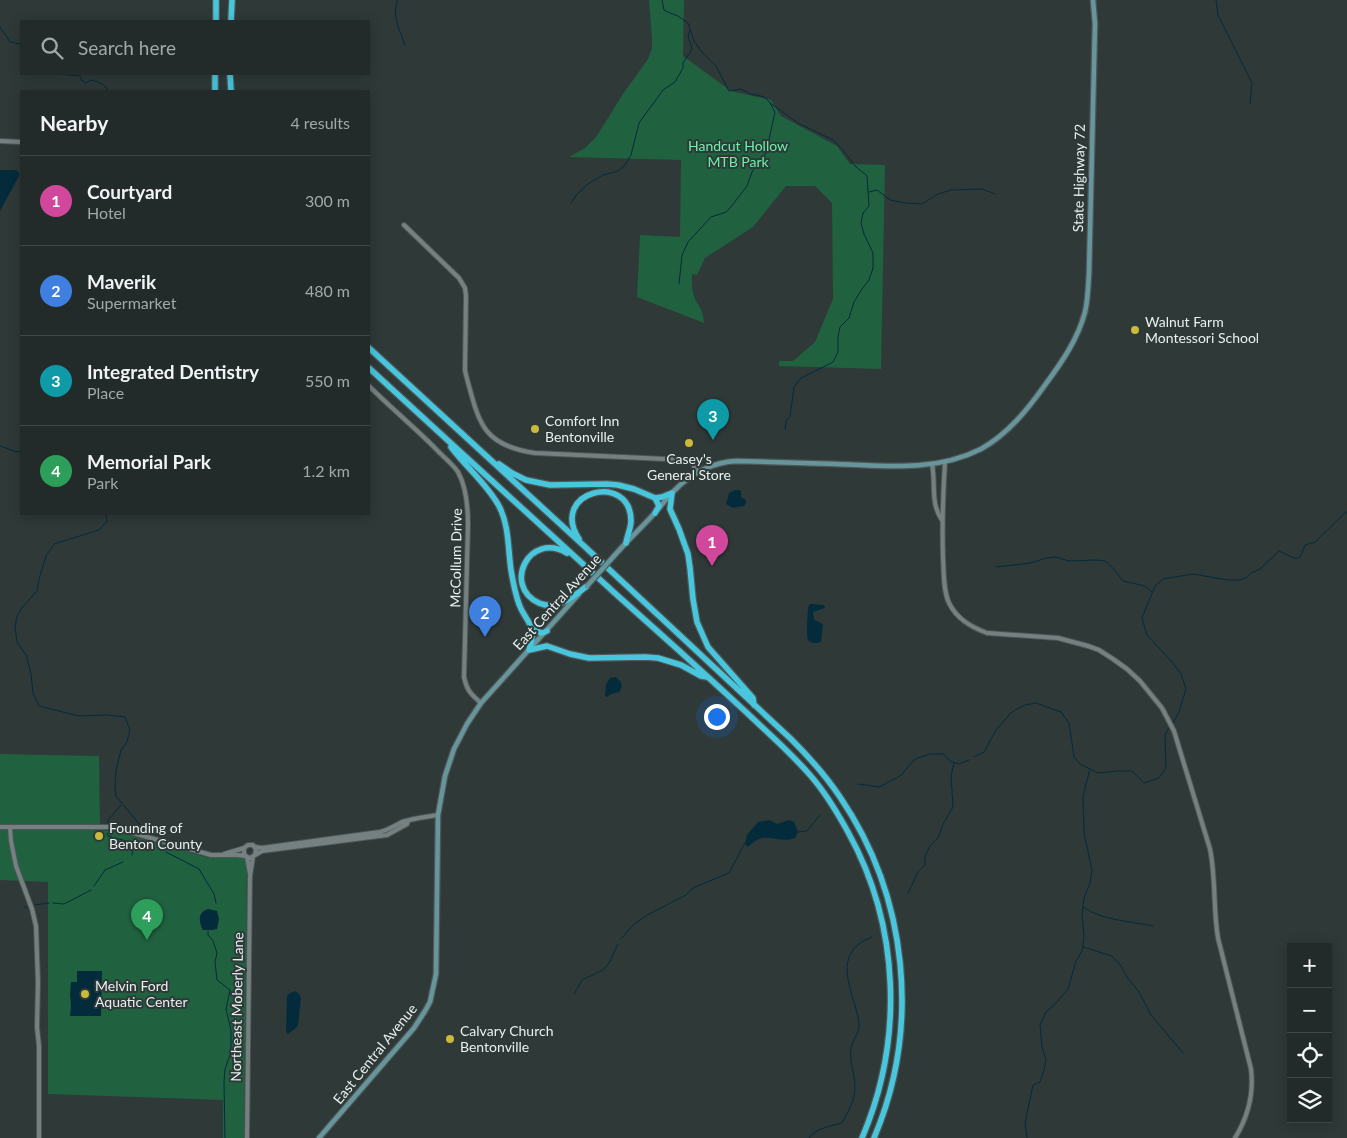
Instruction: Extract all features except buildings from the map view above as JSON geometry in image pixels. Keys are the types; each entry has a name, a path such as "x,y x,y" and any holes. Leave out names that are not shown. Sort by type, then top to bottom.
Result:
{"highway":[{"path":"216,0 216,20"},
{"path":"232,0 232,20"},
{"path":"215,75 215,90"},
{"path":"230,75 231,90"},
{"path":"370,349 584,545 804,752 840,797 863,836 886,891 894,920 901,966 902,1010 896,1070 874,1138"},
{"path":"370,369 790,754 833,806 868,872 884,927 891,986 891,1013 884,1068 878,1096 862,1138"},
{"path":"440,433 489,491 499,507 506,527 515,592 522,614 531,628 532,639 529,650 547,646 589,658 645,656 658,658 681,665 708,678"},
{"path":"474,445 512,473 526,480 550,485 618,485 634,489 655,498 672,493 670,509 688,554 697,622 708,647 753,698 754,705"},
{"path":"584,545 574,528 574,510 585,496 594,492 613,494 622,499 628,507 631,520 626,543"},
{"path":"655,498 659,506 655,513"},
{"path":"575,557 564,551 552,548 540,549 534,552 523,566 521,579 524,589 537,602 552,605 565,602 587,586"},
{"path":"531,628 540,633 547,631"}],"main road":[{"name":"State Highway 72","path":"1068,353 1085,312 1088,289 1095,32 1093,0"},
{"name":"East Central Avenue","path":"319,1138 408,1036 430,1002 436,974 438,815 445,776 454,749 467,724 482,703 534,644 672,493 689,477 698,472 732,461 883,466 932,464 965,456 994,441 1008,429 1038,395 1068,353"}],"street":[{"path":"0,141 20,142"},
{"path":"404,225 459,278 464,288 466,296 466,375 477,416 493,438 518,451 687,460 698,472"},
{"name":"McCollum Drive","path":"370,387 444,457 458,473 468,502 464,678 466,687 482,703"},
{"path":"945,462 942,520 945,586 949,602 964,622 978,630 994,634 1058,638 1099,650 1127,669 1146,687 1162,708 1172,728 1210,849 1215,923 1251,1069 1251,1099 1245,1121 1235,1138"},
{"path":"932,464 934,504 942,520"},
{"path":"222,855 248,845 262,848 387,831 402,822 438,815"},
{"path":"0,827 112,827 205,854 238,854 250,858 262,852 387,834 407,824 408,821"},
{"path":"10,827 16,866 32,909 36,926 39,1138"},
{"path":"254,846 256,850 254,856"},
{"path":"244,848 243,853 246,857"},
{"name":"Northeast Moberly Lane","path":"247,1138 250,876 254,856"},
{"name":"Northeast Moberly Lane","path":"246,857 250,876"}],"green space":[{"name":"Handcut Hollow MTB Park","path":"649,0 684,0 683,56 731,91 771,100 781,116 837,146 850,164 885,165 881,369 779,366 779,361 793,361 815,342 833,299 832,203 815,186 786,186 753,227 705,258 697,275 692,274 693,293 704,323 637,297 640,235 680,237 681,160 569,157 585,148 596,137 648,59 652,48"},
{"path":"0,754 99,756 100,830 114,831 209,858 242,857 245,860 247,864 244,1138 223,1138 223,1100 48,1094 48,882 0,880"}],"water":[{"path":"0,170 15,170 19,172 19,176 0,211"},
{"path":"735,490 741,491 741,497 746,500 744,506 733,508 726,504 729,493"},
{"path":"811,604 824,605 825,608 813,612 814,620 823,625 821,642 818,643 812,643 808,639 808,608"},
{"path":"615,677 621,682 622,686 619,692 607,697 605,696 606,684 610,678"},
{"path":"770,820 777,824 789,820 794,822 798,832 795,838 788,840 760,839 754,841 748,847 745,844 747,835 758,822"},
{"path":"205,910 217,911 219,919 217,929 203,930 200,917"},
{"name":"Melvin Ford Aquatic Center","path":"77,971 102,971 101,1016 70,1016 71,982 77,982"},
{"path":"295,991 301,998 298,1025 288,1034 286,1032 287,996"}],"waterway":[{"path":"398,0 395,11 405,45"},
{"path":"662,0 664,10 688,23 694,41 716,66 729,91 741,89 751,94 765,97 770,103 798,123 833,140 855,166 867,176 869,206 863,213 861,223 873,253 873,268 869,280 854,302 849,318 840,327 838,352 833,362 801,378 794,387 790,416 786,421 785,429"},
{"path":"1216,0 1218,15 1252,83 1250,104"},
{"path":"0,27 10,42 20,44"},
{"path":"571,203 577,194 588,184 603,175 618,171 624,166 631,155 639,123 663,90 675,82 683,68 683,63 692,49 688,36 690,30"},
{"path":"68,75 80,76 82,81 86,83 91,80 99,83 104,85 107,90"},
{"path":"679,284 682,255 688,242 711,217 726,212 730,208 747,186 752,172 766,153 775,112 770,103"},
{"path":"869,192 877,190 890,200 922,204 938,194 951,190 982,189 995,194"},
{"path":"0,446 20,452"},
{"path":"1173,723 1179,712 1186,689 1181,674 1147,635 1142,618 1155,586 1163,579 1193,574 1228,580 1240,580 1260,569 1279,551 1294,558 1299,558 1305,545 1315,542 1347,512"},
{"path":"106,515 107,521 99,530 54,544 46,556 37,591 21,609 17,616 15,627 17,642 26,655 33,693 39,706 79,716 106,715 125,717 130,730 127,742 121,750 116,770 116,796 144,830"},
{"path":"996,567 1031,563 1056,557 1069,561 1105,561 1123,581 1145,586 1152,592"},
{"path":"974,757 984,752 996,730 1012,712 1025,705 1036,703 1061,712 1069,723 1074,757 1080,764 1098,773 1132,771 1144,783 1159,778 1166,768 1165,735 1169,728"},
{"path":"858,784 879,787 900,776 915,759 930,754 943,754 950,761 959,764 969,760"},
{"path":"908,893 918,872 925,865 925,856 930,846 938,838 943,824 953,807 951,776 954,763"},
{"path":"1027,1138 1025,1123 1033,1085 1040,1082 1046,1060 1042,1047 1040,1025 1046,1012 1068,989 1076,961 1082,951 1084,937 1082,914 1084,898 1090,883 1092,870 1084,833 1083,796 1090,769"},
{"path":"108,822 121,805"},
{"path":"798,832 807,831 820,815"},
{"path":"107,833 108,836 126,841 133,846 132,855"},
{"path":"621,939 633,925 647,915 686,895 693,888 729,873 745,843"},
{"path":"166,852 199,869 214,894 216,903"},
{"path":"94,886 105,870 123,862"},
{"path":"53,903 64,904 91,890"},
{"path":"35,905 49,903"},
{"path":"1083,907 1108,918 1153,926"},
{"path":"208,931 208,935 213,941 217,953 215,962 217,980 230,990 226,1009 231,1030 231,1052 225,1069 224,1082 225,1138"},
{"path":"809,1138 820,1130 842,1123 855,1092 851,1049 859,1024 848,982 848,961 851,952 863,941 872,937"},
{"path":"574,994 582,980 603,970 609,963 618,944"},
{"path":"1083,947 1112,956 1139,992 1151,1015 1183,1053"}],"place":[{"name":"Walnut Farm Montessori School","path":"1135,330"},
{"name":"Comfort Inn Bentonville","path":"535,429"},
{"name":"Integrated Dentistry","path":"713,440"},
{"name":"Casey's General Store","path":"689,443"},
{"name":"Courtyard","path":"712,566"},
{"name":"Maverik","path":"485,637"},
{"name":"Founding of Benton County","path":"99,836"},
{"name":"Memorial Park","path":"147,940"},
{"name":"Melvin Ford Aquatic Center","path":"85,994"},
{"name":"Calvary Church Bentonville","path":"450,1039"}]}
